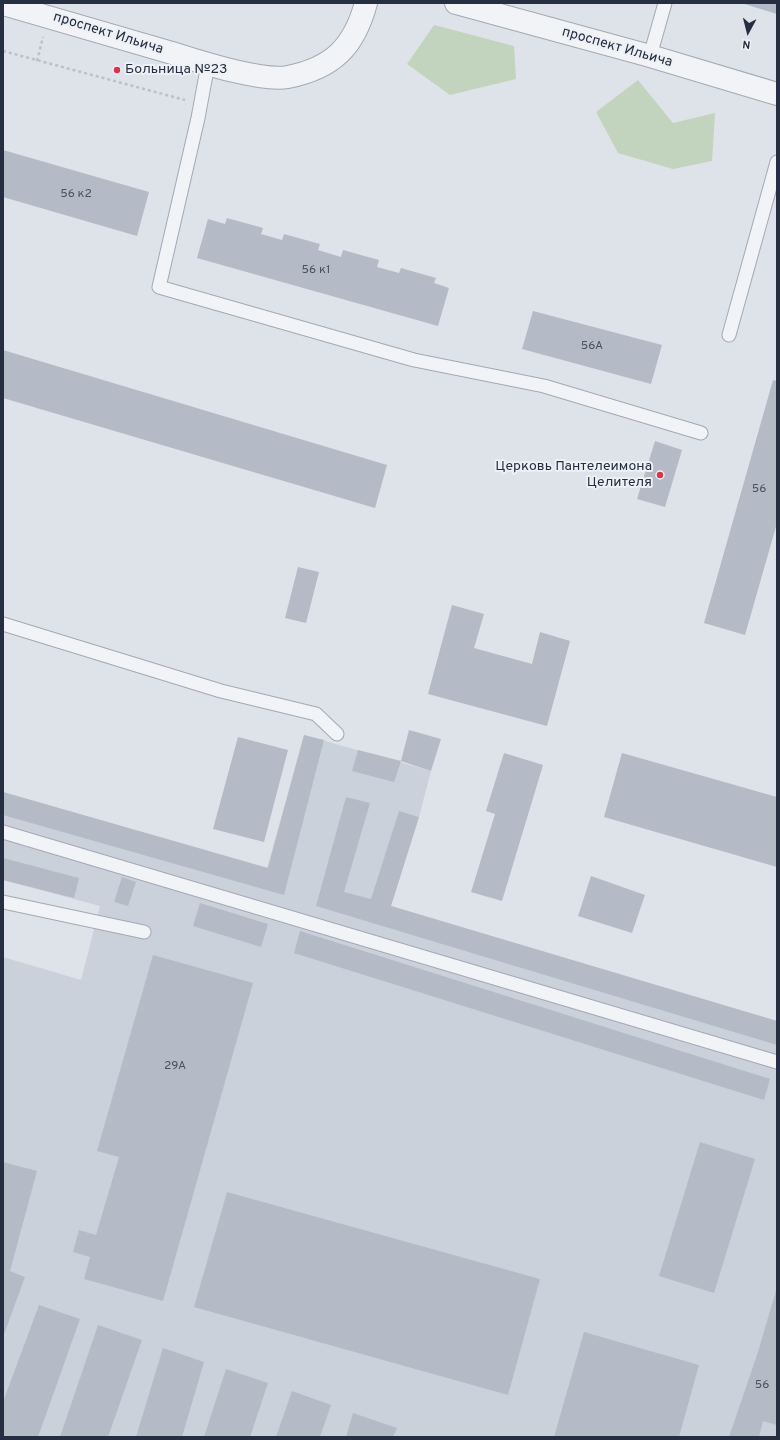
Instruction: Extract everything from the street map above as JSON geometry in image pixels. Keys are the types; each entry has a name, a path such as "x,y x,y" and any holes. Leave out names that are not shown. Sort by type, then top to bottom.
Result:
{"street":[{"name":"проспект Ильича","path":"3,4 208,64 258,76 286,77 317,69 342,52 360,25 366,3"},
{"name":"проспект Ильича","path":"456,3 650,56 777,94"}],"lane":[{"path":"650,56 665,3"},
{"path":"208,64 159,287 414,360 544,386 701,433"},
{"path":"729,335 777,162"},
{"path":"3,624 221,691 316,714 337,734"},
{"path":"3,832 777,1062"},
{"path":"3,902 144,932"}],"path":[{"path":"36,61 45,31"},
{"path":"3,51 200,104"}],"shaded area":[{"path":"304,735 431,771 419,817 391,906 777,1021 777,1437 3,1437 3,957 81,980 100,906 3,880 3,792 267,868"}],"green space":[{"path":"434,25 514,46 516,79 450,95 407,64"},
{"path":"638,80 673,123 715,113 712,161 673,169 618,153 596,112"}],"building":[{"path":"741,3 777,3 777,14"},
{"path":"3,150 149,192 137,236 3,197"},
{"path":"227,218 263,228 261,234 282,240 284,234 320,244 318,250 341,257 343,250 379,260 377,267 399,273 401,268 436,278 434,283 449,288 438,326 197,258 208,219 225,224"},
{"path":"533,311 662,345 651,384 522,349"},
{"path":"3,350 387,465 375,508 3,398"},
{"path":"773,380 777,381 777,523 745,635 704,623"},
{"name":"Церковь Пантелеимона Целителя","path":"655,441 682,450 665,507 637,499"},
{"path":"298,567 319,572 306,623 285,618"},
{"path":"452,605 484,614 474,648 532,664 540,632 570,641 547,726 428,694"},
{"path":"409,730 441,739 431,771 401,761"},
{"path":"304,735 324,740 284,895 3,815 3,792 268,868"},
{"path":"238,737 288,750 264,842 213,829"},
{"path":"358,750 401,761 394,782 352,771"},
{"path":"504,753 543,765 502,901 471,892 495,814 486,811"},
{"path":"622,753 777,797 777,867 604,817"},
{"path":"346,797 370,803 344,892 371,899 399,811 419,817 391,906 777,1021 777,1045 316,906"},
{"path":"3,858 79,878 74,898 3,880"},
{"path":"591,876 645,895 632,933 578,916"},
{"path":"122,877 136,882 128,906 114,902"},
{"path":"200,903 268,924 261,947 193,926"},
{"path":"300,931 770,1079 764,1100 294,953"},
{"path":"153,955 253,983 163,1301 84,1279 90,1257 73,1252 79,1230 96,1235 119,1157 97,1151"},
{"path":"700,1142 755,1159 714,1293 659,1276"},
{"path":"3,1162 37,1171 10,1271 25,1277 3,1337"},
{"path":"227,1192 540,1279 508,1395 194,1307"},
{"path":"777,1287 777,1425 763,1421 759,1437 729,1437 758,1352"},
{"path":"39,1305 80,1319 38,1437 8,1437 3,1435 3,1402"},
{"path":"98,1325 142,1340 108,1437 60,1437"},
{"path":"584,1332 699,1365 679,1437 554,1437"},
{"path":"163,1348 204,1362 182,1437 136,1437"},
{"path":"226,1369 268,1383 250,1437 204,1437"},
{"path":"292,1391 331,1405 320,1437 276,1437"},
{"path":"353,1413 397,1428 393,1437 346,1437"}],"place":[{"name":"Больница №23","path":"117,70"},
{"name":"Церковь Пантелеимона Целителя","path":"660,475"}]}
